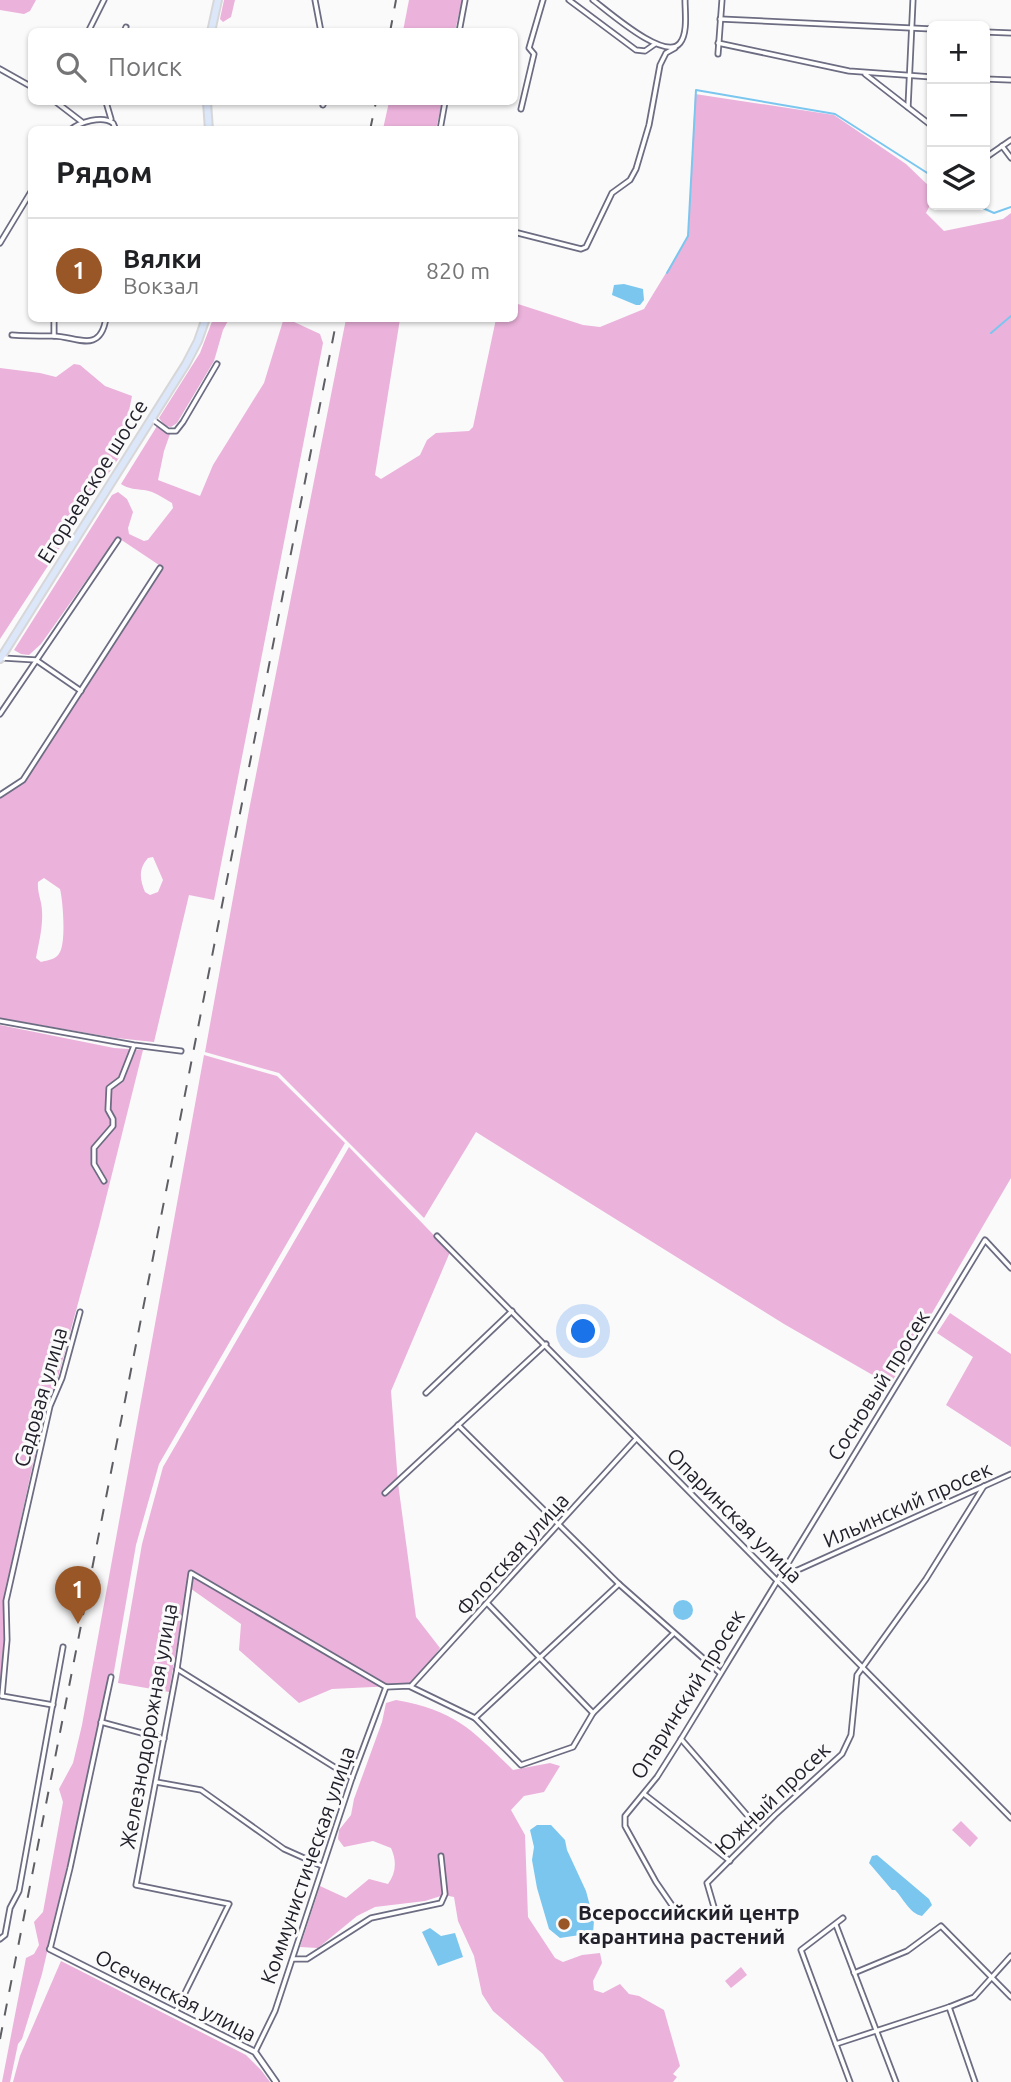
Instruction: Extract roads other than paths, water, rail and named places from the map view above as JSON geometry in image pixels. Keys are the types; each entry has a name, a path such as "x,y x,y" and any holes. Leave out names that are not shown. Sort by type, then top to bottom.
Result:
{"main road":[{"path":"212,28 218,0"},
{"path":"206,105 209,126"},
{"name":"Егорьевское шоссе","path":"0,658 186,365 205,322"}],"street":[{"path":"90,28 104,0"},
{"path":"315,0 320,28"},
{"path":"460,28 465,0"},
{"path":"521,109 534,54 529,48 543,0"},
{"path":"569,0 636,50 645,51 655,44"},
{"path":"593,0 655,44 675,48"},
{"path":"518,233 581,249 586,247 612,193 630,180 636,169 649,125 660,65 666,53 682,41 685,32 685,0"},
{"path":"718,54 722,0"},
{"path":"908,107 913,0"},
{"path":"720,19 927,29"},
{"path":"990,32 1011,33"},
{"path":"718,43 868,75 927,122"},
{"path":"0,69 28,86"},
{"path":"859,72 927,77"},
{"path":"990,79 1011,80"},
{"path":"62,105 82,122"},
{"path":"107,105 114,126"},
{"path":"441,126 444,105"},
{"path":"76,126 82,122 105,119 111,121"},
{"path":"990,154 1011,140"},
{"path":"1002,146 1011,158"},
{"path":"0,243 28,197"},
{"path":"54,322 54,336"},
{"path":"12,335 54,336 84,342 90,341 103,331 105,322"},
{"path":"152,419 168,431 176,431 217,364"},
{"path":"0,714 118,540"},
{"path":"0,794 23,780 160,568"},
{"path":"0,658 36,660 81,691"},
{"path":"0,1021 181,1051"},
{"path":"104,1181 94,1164 94,1148 113,1126 113,1119 108,1111 109,1088 121,1079 134,1045"},
{"name":"Опаринская улица","path":"437,1236 1011,1818"},
{"name":"Сосновый просек","path":"778,1579 985,1240 1011,1268"},
{"path":"426,1393 512,1311"},
{"name":"Садовая улица","path":"1,1696 7,1640 6,1601 50,1406 62,1378 80,1312"},
{"path":"385,1493 546,1344"},
{"path":"458,1425 619,1584 720,1673"},
{"name":"Флотская улица","path":"409,1686 414,1685 636,1439"},
{"name":"Ильинский просек","path":"778,1579 1011,1474"},
{"name":"Южный просек","path":"714,1907 707,1883 842,1754 851,1735 857,1675 926,1579 984,1486"},
{"name":"Железнодорожная улица","path":"176,2011 229,1904 136,1885 177,1669 191,1573 386,1687"},
{"name":"Опаринский просек","path":"678,1914 656,1882 625,1826 625,1816 657,1776 681,1739 778,1579"},
{"path":"475,1718 619,1584"},
{"path":"488,1604 593,1713"},
{"path":"386,1687 409,1686 475,1718 521,1765 573,1747 593,1713 673,1634"},
{"path":"0,1939 5,1935 10,1908 19,1891 63,1647"},
{"path":"177,1669 352,1778"},
{"path":"50,1949 111,1677"},
{"name":"Коммунистическая улица","path":"255,2052 275,2011 352,1778 386,1687"},
{"path":"1,1696 53,1705"},
{"path":"101,1722 164,1739"},
{"path":"681,1739 760,1830"},
{"path":"156,1782 201,1790 284,1849 322,1866"},
{"path":"643,1793 730,1861"},
{"path":"293,1959 307,1959 372,1918 441,1903 445,1894 441,1856"},
{"path":"843,1918 802,1950 850,2082"},
{"path":"836,1925 896,2082"},
{"path":"854,1973 907,1951 941,1926 1011,1997"},
{"name":"Осеченская улица","path":"50,1949 255,2052 276,2082"},
{"path":"836,2044 974,1997 1011,1956"},
{"path":"949,2007 975,2082"}],"water":[{"path":"624,284 643,289 644,300 640,305 612,295 614,285"},
{"path":"683,1600 690,1603 693,1610 690,1617 683,1620 676,1617 673,1610 676,1603"},
{"path":"537,1825 551,1825 565,1840 586,1891 594,1921 593,1933 560,1938 549,1929 532,1860 534,1847 530,1830"},
{"path":"877,1855 929,1899 932,1905 922,1916 910,1909 869,1863 872,1856"},
{"path":"430,1928 441,1936 455,1933 463,1957 438,1966 422,1932"}],"waterway":[{"path":"667,273 688,236 696,90 835,114 927,173"},
{"path":"987,210 994,213 1011,207"},
{"path":"991,333 1011,316"}],"railway":[{"path":"391,28 396,0"},
{"path":"371,126 375,105"},
{"path":"0,2039 336,322"}],"place":[{"name":"Вялки","path":"78,1624"},
{"name":"Всероссийский центр карантина растений","path":"564,1924"}]}
